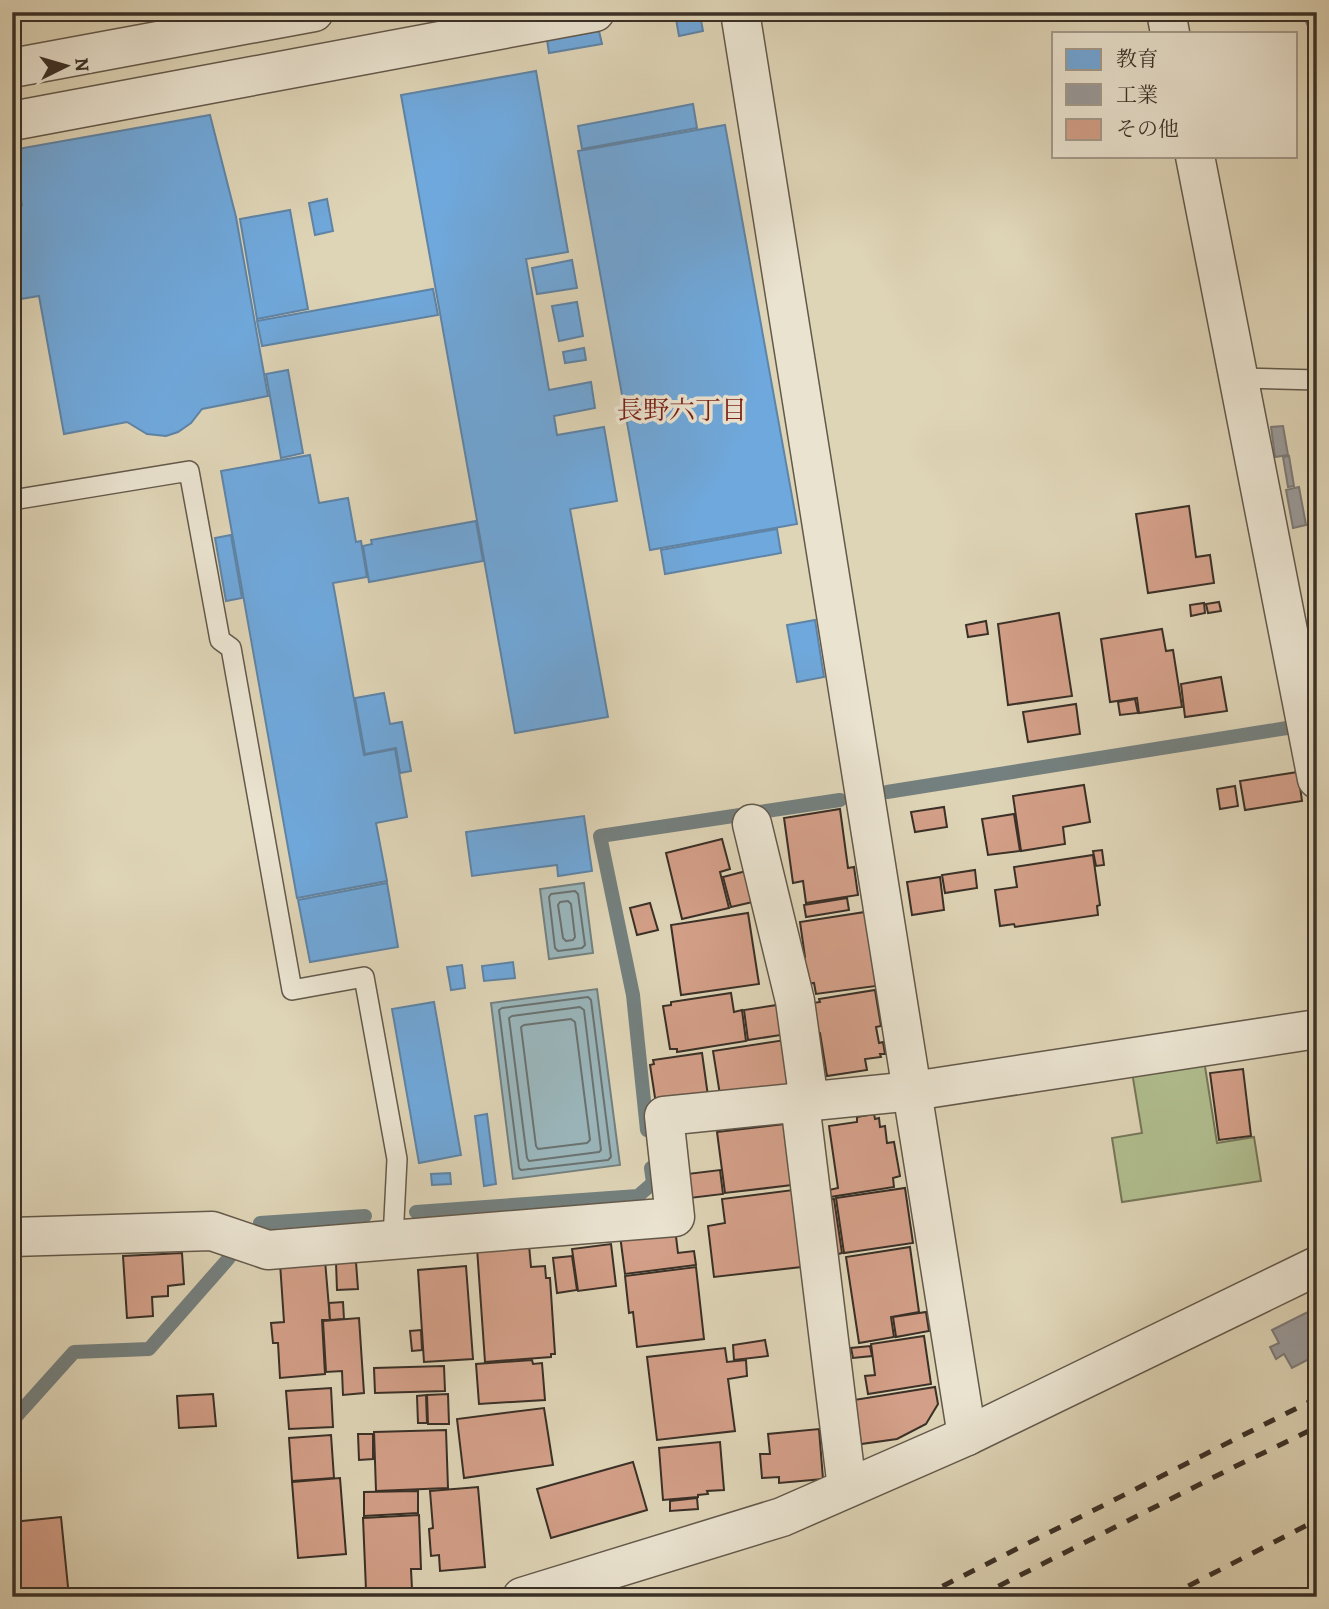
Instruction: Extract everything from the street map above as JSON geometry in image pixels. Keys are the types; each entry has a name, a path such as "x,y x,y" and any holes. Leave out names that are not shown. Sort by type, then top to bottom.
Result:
{"street":[{"path":"12,68 274,16 314,12"},
{"path":"12,121 595,12"},
{"path":"740,12 967,1436"},
{"path":"1166,12 1170,32"},
{"path":"1195,158 1238,378 1313,735 1317,779"},
{"path":"752,824 795,1001 847,1488"},
{"path":"12,1237 212,1231 268,1250 675,1217 664,1116 913,1091 1317,1029"},
{"path":"522,1597 782,1517 967,1436 1317,1266"}],"lane":[{"path":"1238,378 1317,380"},
{"path":"12,500 189,471 220,640 231,648 292,990 365,977 397,1159 393,1240"}],"green space":[{"path":"1204,1060 1217,1143 1254,1137 1261,1181 1122,1202 1112,1138 1142,1133 1132,1072"}],"water":[{"path":"584,883 593,953 549,959 540,889"},
{"path":"597,989 620,1165 513,1179 491,1003"}],"building: 教育":[{"path":"700,15 703,31 679,36 676,19"},
{"path":"599,31 602,44 549,53 547,40"},
{"path":"536,71 568,252 526,259 549,390 591,382 595,408 554,416 557,435 604,427 617,501 570,509 608,717 515,733 401,95"},
{"path":"693,104 697,128 582,149 578,126"},
{"path":"210,115 236,217 268,396 202,409 191,423 166,436 147,434 127,422 64,434 39,296 14,300 12,206 22,205 12,150"},
{"path":"725,125 797,524 650,550 578,151"},
{"path":"327,199 333,231 315,235 309,203"},
{"path":"290,210 308,309 257,319 240,219"},
{"path":"572,260 577,288 537,294 532,268"},
{"path":"433,289 438,315 262,346 257,321"},
{"path":"577,302 583,336 559,341 552,306"},
{"path":"584,348 586,360 565,363 563,352"},
{"path":"288,370 303,453 281,458 266,374"},
{"path":"310,455 319,503 348,498 356,542 361,541 367,577 333,583 364,755 395,749 407,817 376,823 387,881 297,898 221,471"},
{"path":"476,521 483,561 369,582 363,546 372,544 371,540"},
{"path":"777,529 781,553 665,574 661,550"},
{"path":"231,535 242,598 226,601 215,538"},
{"path":"815,620 824,677 797,682 787,625"},
{"path":"384,693 390,724 402,722 411,771 400,773 396,748 365,754 355,698"},
{"path":"584,816 592,871 558,876 557,865 472,876 466,832"},
{"path":"387,883 398,947 310,962 298,900"},
{"path":"513,962 515,978 484,981 482,966"},
{"path":"462,965 465,988 451,990 447,967"},
{"path":"434,1002 461,1155 419,1163 392,1009"},
{"path":"487,1114 496,1184 484,1186 475,1116"},
{"path":"450,1173 451,1184 432,1185 431,1174"}],"building: 工業":[{"path":"1283,426 1288,455 1275,457 1271,427"},
{"path":"1289,456 1294,486 1288,487 1283,457"},
{"path":"1299,487 1306,525 1293,528 1286,490"},
{"path":"1317,1302 1317,1355 1292,1368 1284,1354 1276,1359 1270,1347 1279,1343 1272,1330 1316,1308 1313,1304"}],"building: その他":[{"path":"12,12 16,12 19,47 12,47"},
{"path":"1189,506 1196,557 1210,555 1214,583 1148,593 1136,514"},
{"path":"1219,602 1221,611 1208,613 1206,604"},
{"path":"1204,603 1205,613 1191,616 1190,605"},
{"path":"1059,613 1072,696 1008,705 998,624"},
{"path":"986,621 988,634 968,637 966,625"},
{"path":"1162,629 1166,651 1173,650 1182,707 1139,713 1137,698 1110,702 1101,639"},
{"path":"1221,677 1227,711 1185,717 1181,684"},
{"path":"1135,699 1138,713 1120,715 1118,702"},
{"path":"1076,704 1080,734 1028,742 1023,712"},
{"path":"1298,772 1302,801 1245,810 1240,781"},
{"path":"1084,785 1090,822 1063,827 1065,844 1021,851 1013,796"},
{"path":"1235,786 1238,806 1220,809 1217,789"},
{"path":"944,807 947,827 915,832 911,812"},
{"path":"840,809 848,868 854,867 858,895 806,903 803,881 793,883 784,818"},
{"path":"1014,814 1020,851 988,855 982,819"},
{"path":"722,839 730,869 720,872 729,908 682,919 666,853"},
{"path":"1102,850 1104,865 1096,866 1093,851"},
{"path":"1093,855 1100,905 1097,906 1098,915 1015,927 1014,924 1000,926 995,890 1017,887 1014,867"},
{"path":"750,870 757,901 731,907 723,877"},
{"path":"975,870 977,888 945,893 942,875"},
{"path":"940,877 944,910 912,915 907,882"},
{"path":"847,898 849,910 806,917 804,905"},
{"path":"650,903 658,930 637,935 630,908"},
{"path":"865,912 876,986 816,994 814,983 803,985 799,958 805,957 800,922"},
{"path":"748,913 759,984 681,995 671,925"},
{"path":"875,990 881,1026 876,1027 879,1043 883,1042 885,1054 865,1059 867,1070 827,1076 820,1033 811,1034 806,1004 820,1002 819,999"},
{"path":"731,993 734,1012 742,1010 746,1041 677,1052 677,1049 670,1049 663,1006 671,1005 671,1002"},
{"path":"777,1005 781,1035 748,1040 744,1010"},
{"path":"785,1040 799,1089 721,1101 713,1051"},
{"path":"702,1053 708,1096 656,1104 650,1065 654,1064 653,1060"},
{"path":"1243,1069 1251,1136 1219,1140 1210,1073"},
{"path":"874,1114 875,1119 879,1118 880,1127 885,1126 887,1143 894,1142 900,1176 893,1178 894,1187 830,1197 829,1190 838,1188 829,1126 857,1122 857,1117"},
{"path":"793,1123 801,1184 725,1193 717,1132"},
{"path":"720,1170 723,1194 690,1198 687,1174"},
{"path":"905,1188 913,1243 844,1253 836,1198"},
{"path":"801,1189 810,1266 714,1277 708,1226 725,1223 722,1199"},
{"path":"834,1199 842,1253 835,1255 827,1200"},
{"path":"675,1228 678,1253 694,1251 696,1265 625,1274 620,1235"},
{"path":"611,1244 616,1286 578,1291 572,1249"},
{"path":"529,1245 531,1267 545,1266 546,1278 550,1278 555,1354 551,1354 551,1357 485,1362 477,1248"},
{"path":"910,1247 919,1312 891,1317 894,1337 859,1343 846,1257"},
{"path":"182,1253 184,1284 168,1286 168,1296 152,1297 153,1316 127,1318 123,1256"},
{"path":"572,1256 577,1290 557,1293 553,1258"},
{"path":"325,1260 330,1320 322,1320 325,1374 280,1378 278,1343 273,1343 271,1323 284,1322 280,1263"},
{"path":"356,1262 358,1289 337,1290 336,1263"},
{"path":"466,1266 473,1359 424,1362 418,1270"},
{"path":"696,1267 704,1339 637,1347 633,1312 629,1313 625,1276"},
{"path":"343,1302 344,1319 330,1320 329,1303"},
{"path":"926,1312 929,1331 896,1337 893,1317"},
{"path":"359,1318 364,1393 343,1395 342,1371 326,1372 323,1321"},
{"path":"421,1330 422,1350 412,1351 410,1331"},
{"path":"924,1336 931,1384 868,1394 865,1376 875,1375 871,1344"},
{"path":"765,1340 768,1356 734,1360 733,1345"},
{"path":"870,1346 872,1356 853,1358 851,1348"},
{"path":"725,1348 727,1362 746,1360 747,1376 728,1379 735,1431 657,1440 647,1357"},
{"path":"532,1360 533,1364 542,1363 545,1400 479,1404 476,1364"},
{"path":"444,1366 445,1391 375,1393 374,1368"},
{"path":"935,1387 938,1404 926,1424 897,1439 861,1444 854,1400"},
{"path":"331,1388 333,1427 289,1429 286,1391"},
{"path":"213,1394 216,1426 179,1428 177,1396"},
{"path":"448,1394 449,1424 428,1424 427,1395"},
{"path":"426,1395 427,1423 418,1423 417,1396"},
{"path":"544,1408 553,1465 464,1478 457,1419"},
{"path":"819,1429 823,1479 779,1483 779,1477 762,1478 760,1454 770,1454 768,1434"},
{"path":"446,1430 448,1488 376,1491 374,1432"},
{"path":"358,1434 373,1434 373,1459 359,1460"},
{"path":"331,1435 334,1478 292,1481 289,1438"},
{"path":"720,1442 724,1490 707,1491 708,1494 698,1497 663,1500 659,1448"},
{"path":"633,1462 647,1510 551,1538 537,1489"},
{"path":"340,1478 346,1554 298,1558 292,1482"},
{"path":"478,1487 485,1567 440,1571 439,1555 431,1556 429,1529 433,1528 430,1491"},
{"path":"418,1491 418,1513 364,1516 364,1492"},
{"path":"697,1498 698,1509 670,1511 670,1501"},
{"path":"419,1515 421,1569 411,1569 412,1589 366,1590 363,1518"},
{"path":"61,1517 69,1597 21,1597 13,1522"},
{"path":"367,1591 390,1591 390,1597 367,1597"}],"waterway":[{"path":"1308,12 1317,31"},
{"path":"887,792 1287,728"},
{"path":"647,1130 633,995 600,836 840,800"},
{"path":"416,1212 638,1196 653,1183 651,1168"},
{"path":"260,1223 365,1216"},
{"path":"12,1421 74,1352 149,1349 229,1258"}],"railway":[{"path":"921,1597 1317,1398"},
{"path":"977,1597 1317,1427"},
{"path":"1167,1597 1317,1520"}],"district":[{"name":"長野六丁目","path":"682,410"}]}
